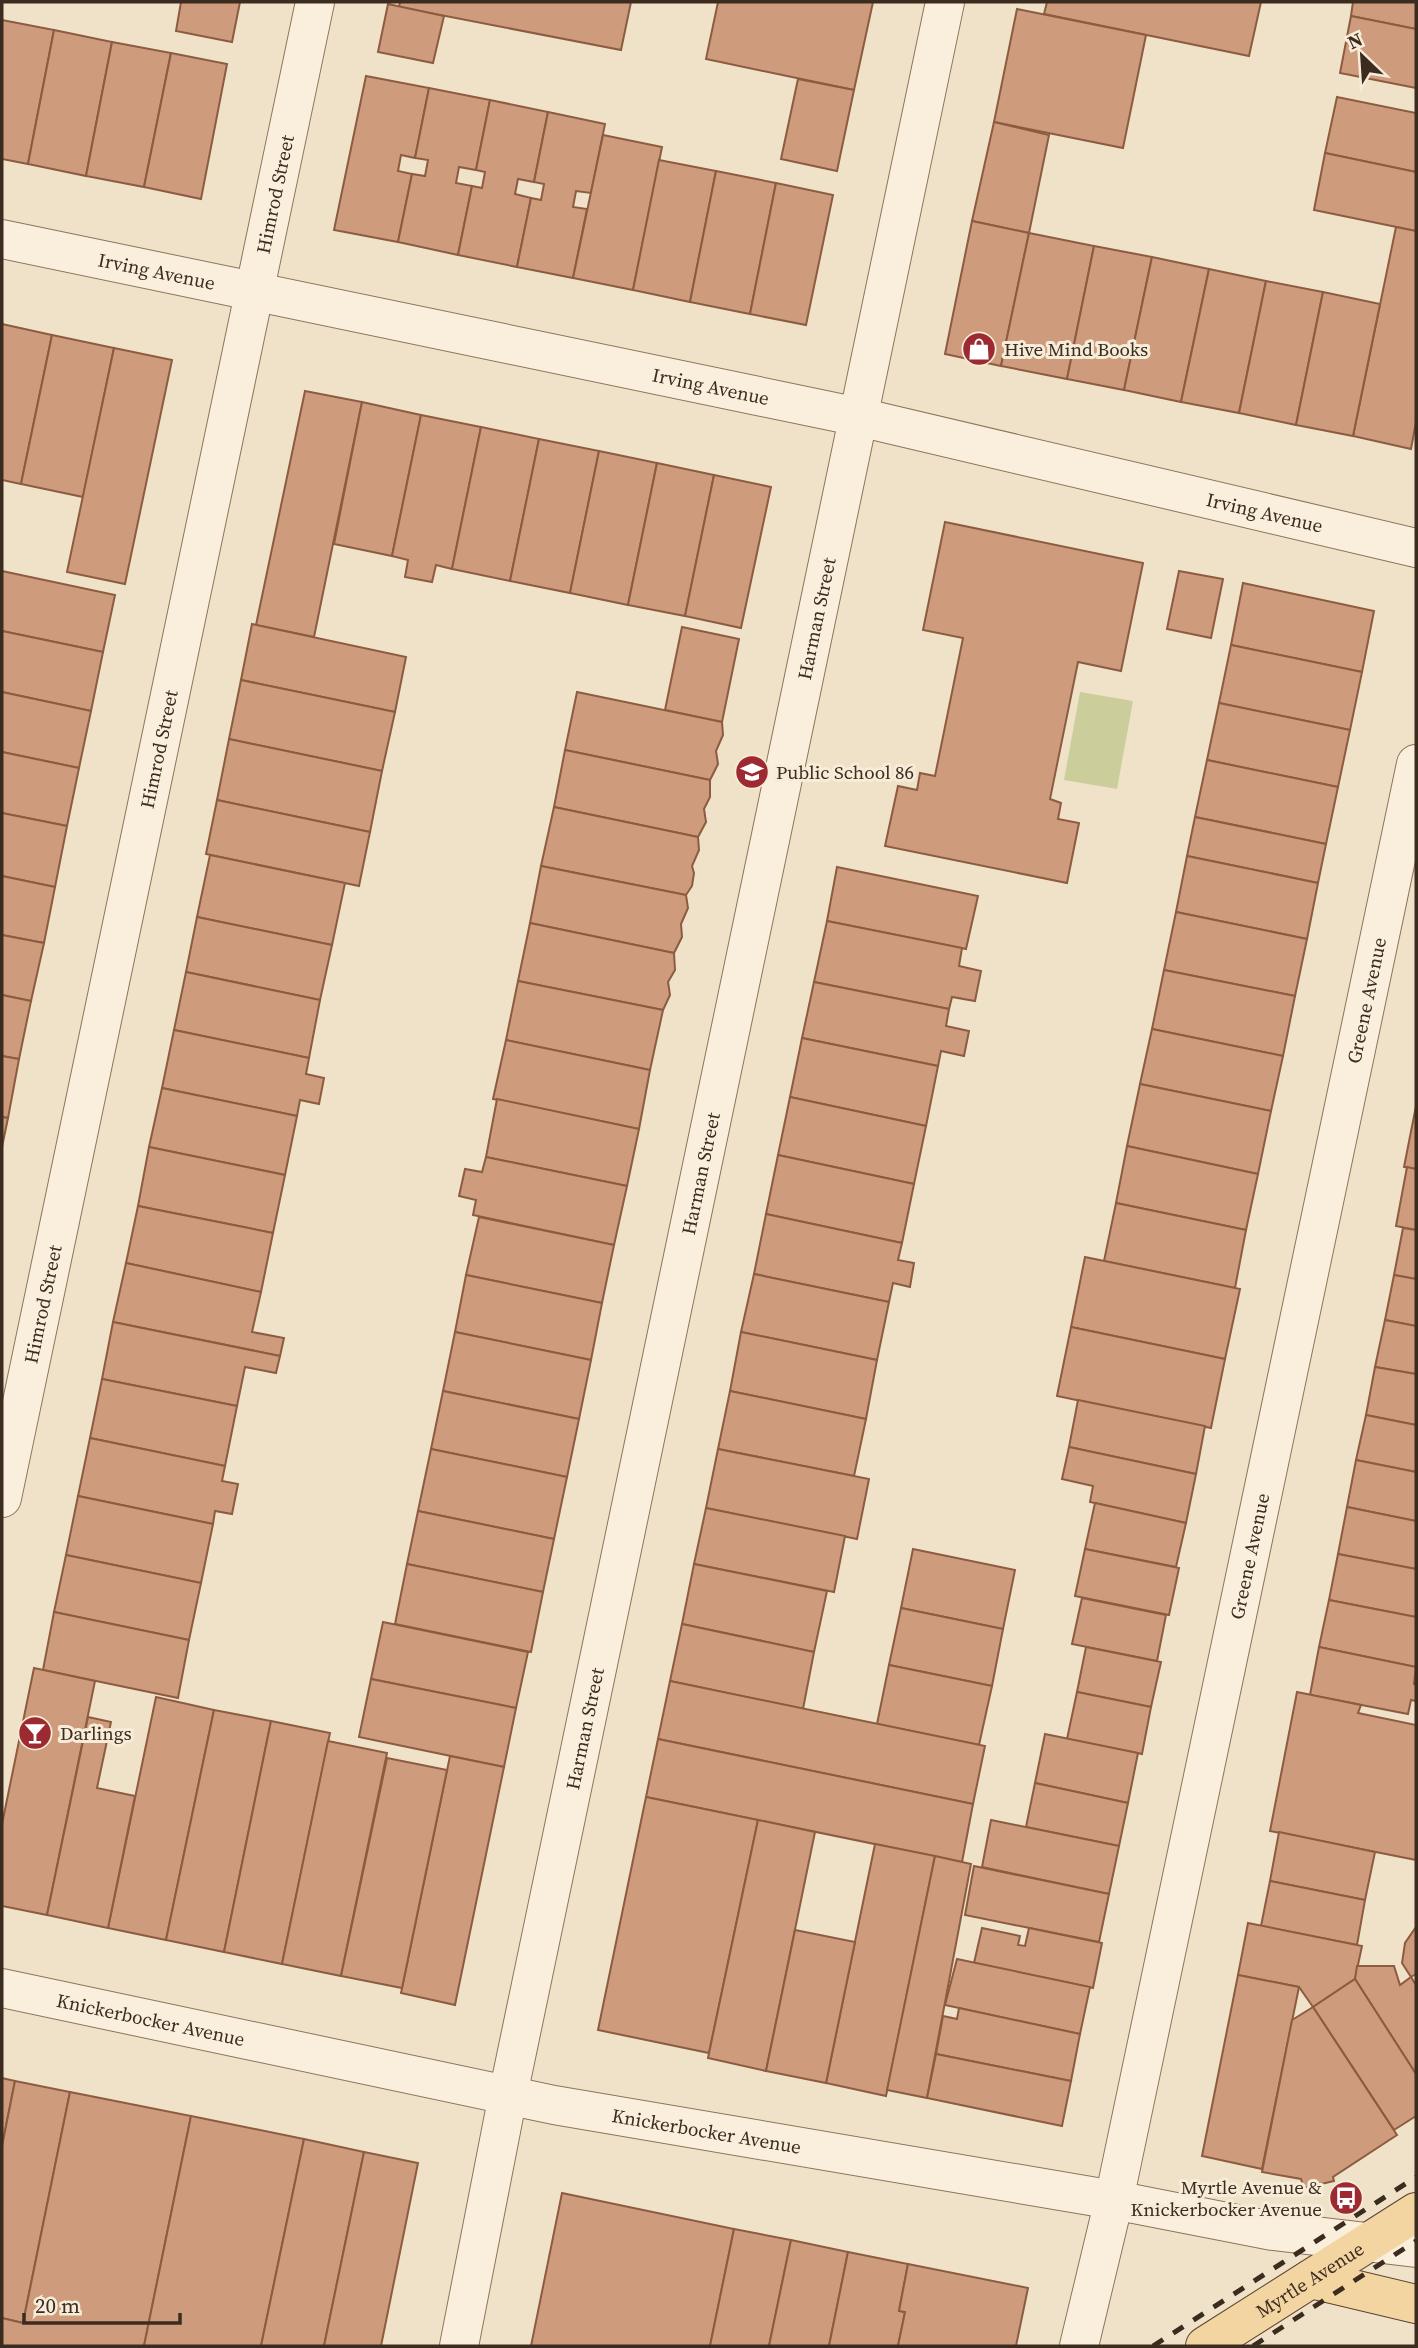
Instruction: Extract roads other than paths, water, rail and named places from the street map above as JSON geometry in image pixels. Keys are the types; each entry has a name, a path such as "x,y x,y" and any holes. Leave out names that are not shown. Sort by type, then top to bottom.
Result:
{"main road":[{"name":"Myrtle Avenue","path":"1205,2346 1416,2211"},
{"path":"1311,2279 1416,2304"}],"street":[{"name":"Himrod Street","path":"2,1498 315,2"},
{"name":"Harman Street","path":"459,2346 508,2095 945,2"},
{"name":"Irving Avenue","path":"2,239 859,417 1416,548"},
{"name":"Greene Avenue","path":"1079,2346 1114,2200 1416,764"},
{"name":"Knickerbocker Avenue","path":"2,1988 554,2105 1114,2200 1273,2231 1416,2248"}],"railway":[{"path":"1153,2346 1416,2177"},
{"path":"1253,2346 1416,2241"}],"place":[{"name":"Hive Mind Books","path":"979,349"},
{"name":"Public School 86","path":"752,772"},
{"name":"Darlings","path":"35,1733"},
{"name":"Myrtle Avenue & Knickerbocker Avenue","path":"1346,2198"}]}
